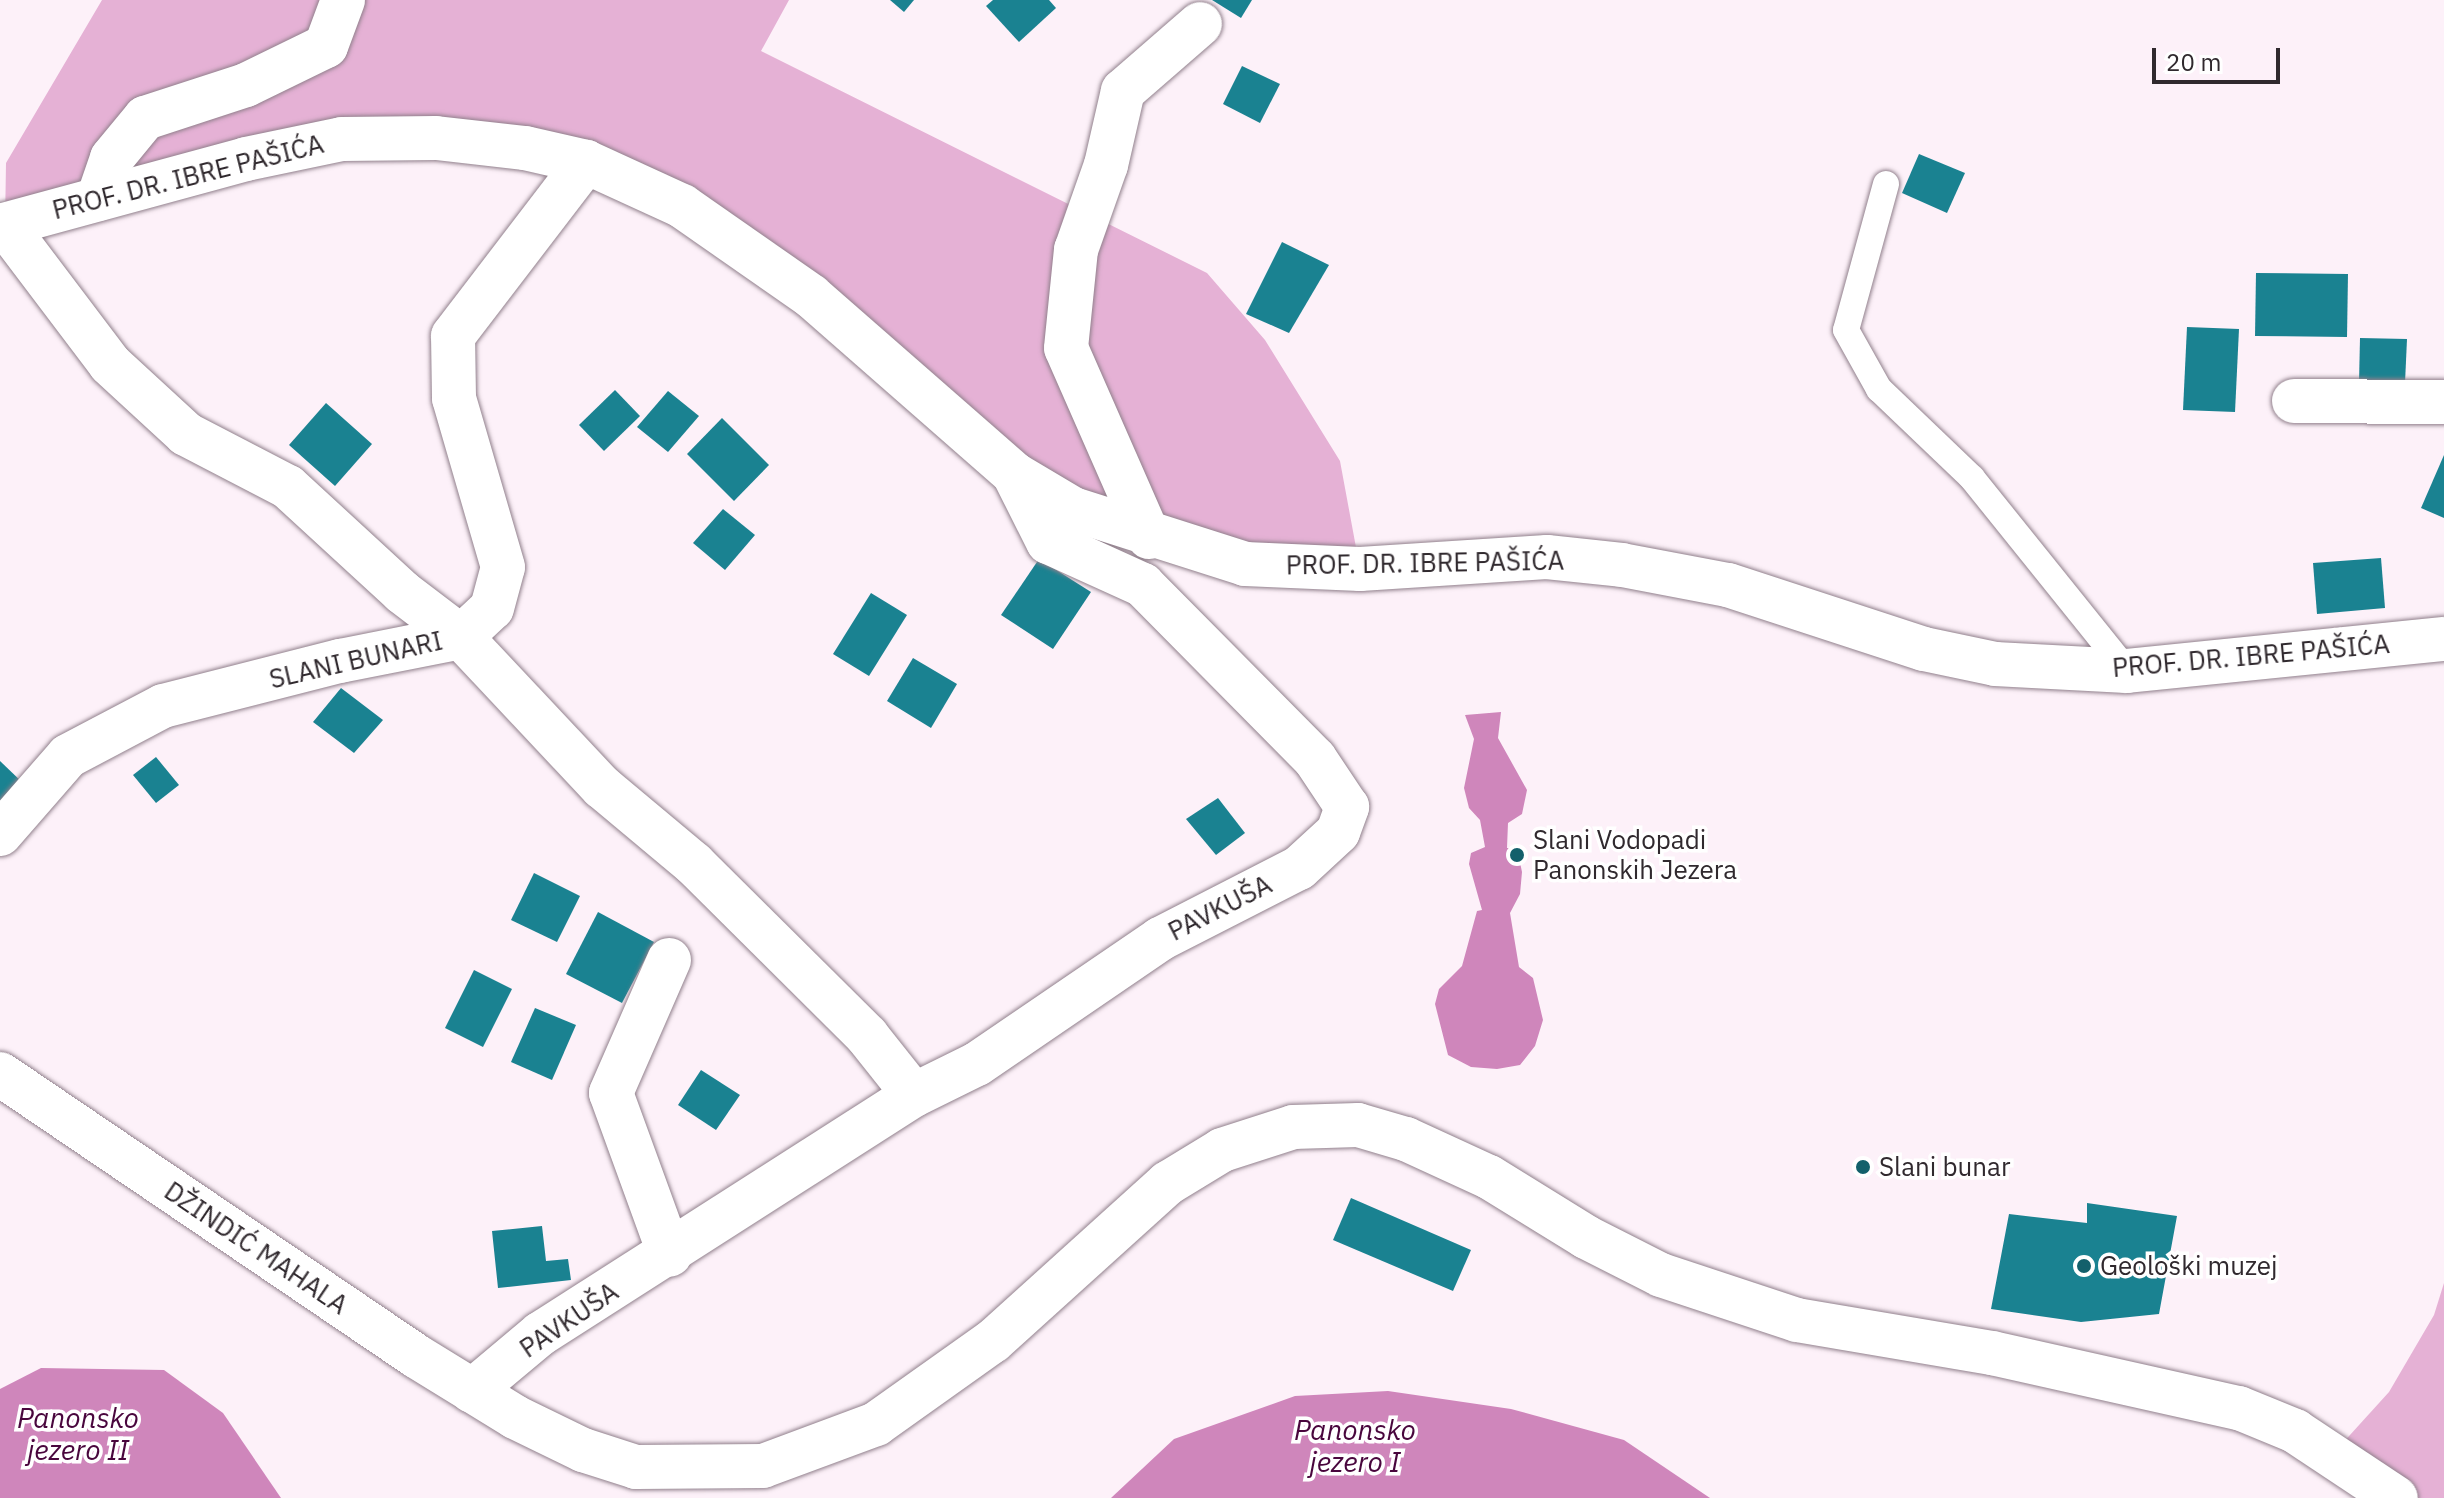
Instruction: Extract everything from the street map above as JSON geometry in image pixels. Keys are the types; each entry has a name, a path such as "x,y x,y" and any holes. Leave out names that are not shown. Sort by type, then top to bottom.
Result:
{"street":[{"path":"98,199 112,158 145,118 246,85 326,46 349,4"},
{"path":"1149,537 1066,348 1076,250 1106,165 1123,91 1200,24"},
{"name":"PROF. DR. IBRE PAŠIĆA","path":"2,225 342,139 436,138 525,148 586,162 682,206 811,296 1014,474 1073,509 1149,537 1245,564 1360,569 1547,557 1622,565 1728,585 1924,649 1995,664 2127,671 2444,639"},
{"name":"SLANI BUNARI","path":"0,834 68,756 163,706 340,661 461,637 492,608 503,567 454,398 453,336 586,162"},
{"path":"2,225 110,364 186,434 288,487 402,592 461,637 602,787 694,864 867,1036 914,1095"},
{"path":"2294,401 2444,402"},
{"name":"PAVKUŠA","path":"472,1391 540,1334 670,1255 914,1095 977,1064 1160,939 1299,868 1338,832 1347,807 1315,759 1143,585 1048,542 1014,474"},
{"path":"669,960 611,1093 670,1255"},
{"name":"DŽINDIĆ MAHALA","path":"0,1074 472,1391 515,1417 583,1450 636,1467 763,1466 876,1424 911,1404 993,1341 1168,1183 1222,1150 1293,1127 1358,1125 1406,1139 1489,1177 1586,1237 1661,1275 1797,1320 1992,1353 2239,1408 2295,1431 2396,1498"}],"lane":[{"path":"1886,184 1846,330 1879,389 1972,478 2127,671"}],"shaded area":[{"path":"102,0 789,0 761,51 1207,273 1265,340 1340,461 1360,569 1073,509 682,206 436,138 5,225 6,163"},
{"path":"2444,1283 2444,1498 2396,1498 2330,1457 2389,1392 2434,1315"}],"water":[{"path":"1501,712 1498,738 1527,790 1522,814 1508,823 1507,848 1517,848 1522,872 1520,894 1510,913 1519,967 1533,978 1543,1020 1535,1046 1520,1065 1497,1069 1471,1067 1448,1055 1435,1004 1439,989 1462,966 1477,911 1482,910 1469,864 1471,853 1485,847 1480,820 1469,808 1464,788 1474,739 1465,715"},
{"name":"Panonsko jezero II","path":"41,1368 164,1370 223,1413 281,1498 0,1498 0,1389"},
{"name":"Panonsko jezero I","path":"1388,1391 1511,1409 1624,1440 1710,1498 1111,1498 1174,1439 1295,1396"}],"building":[{"path":"890,0 914,0 904,12"},
{"path":"993,0 1049,0 1056,8 1019,42 986,6"},
{"path":"1212,0 1252,0 1241,18"},
{"path":"1242,66 1280,84 1260,123 1223,104"},
{"path":"1919,154 1965,173 1947,213 1902,193"},
{"path":"1282,242 1329,265 1289,333 1246,314"},
{"path":"2256,273 2348,274 2347,337 2255,336"},
{"path":"2187,327 2239,329 2235,412 2183,410"},
{"path":"2360,338 2407,339 2405,383 2359,383"},
{"path":"615,390 640,416 604,451 579,425"},
{"path":"668,391 699,416 668,452 637,427"},
{"path":"326,403 372,444 335,486 289,445"},
{"path":"722,418 769,465 734,501 687,454"},
{"path":"2444,455 2444,518 2421,508"},
{"path":"723,509 755,535 725,570 693,543"},
{"path":"2381,558 2385,608 2317,614 2313,563"},
{"path":"1039,559 1091,592 1053,649 1001,615"},
{"path":"871,593 907,615 869,676 833,654"},
{"path":"913,658 957,684 931,728 887,701"},
{"path":"341,688 383,720 354,753 313,722"},
{"path":"156,757 179,785 156,803 133,775"},
{"path":"0,761 25,785 0,812"},
{"path":"1218,798 1245,833 1216,855 1186,819"},
{"path":"534,873 580,896 557,942 511,920"},
{"path":"598,912 654,942 622,1003 566,974"},
{"path":"474,970 512,989 483,1047 445,1028"},
{"path":"535,1008 576,1025 552,1080 511,1062"},
{"path":"701,1070 740,1095 716,1130 678,1105"},
{"path":"1351,1198 1471,1250 1453,1291 1333,1240"},
{"name":"Geološki muzej","path":"2087,1203 2177,1216 2159,1314 2081,1322 1991,1309 2009,1214 2087,1223"},
{"path":"542,1226 546,1261 568,1259 571,1280 498,1288 492,1231"}],"place":[{"name":"Slani Vodopadi Panonskih Jezera","path":"1517,855"},
{"name":"Slani bunar","path":"1863,1167"},
{"name":"Geološki muzej","path":"2084,1266"}]}
